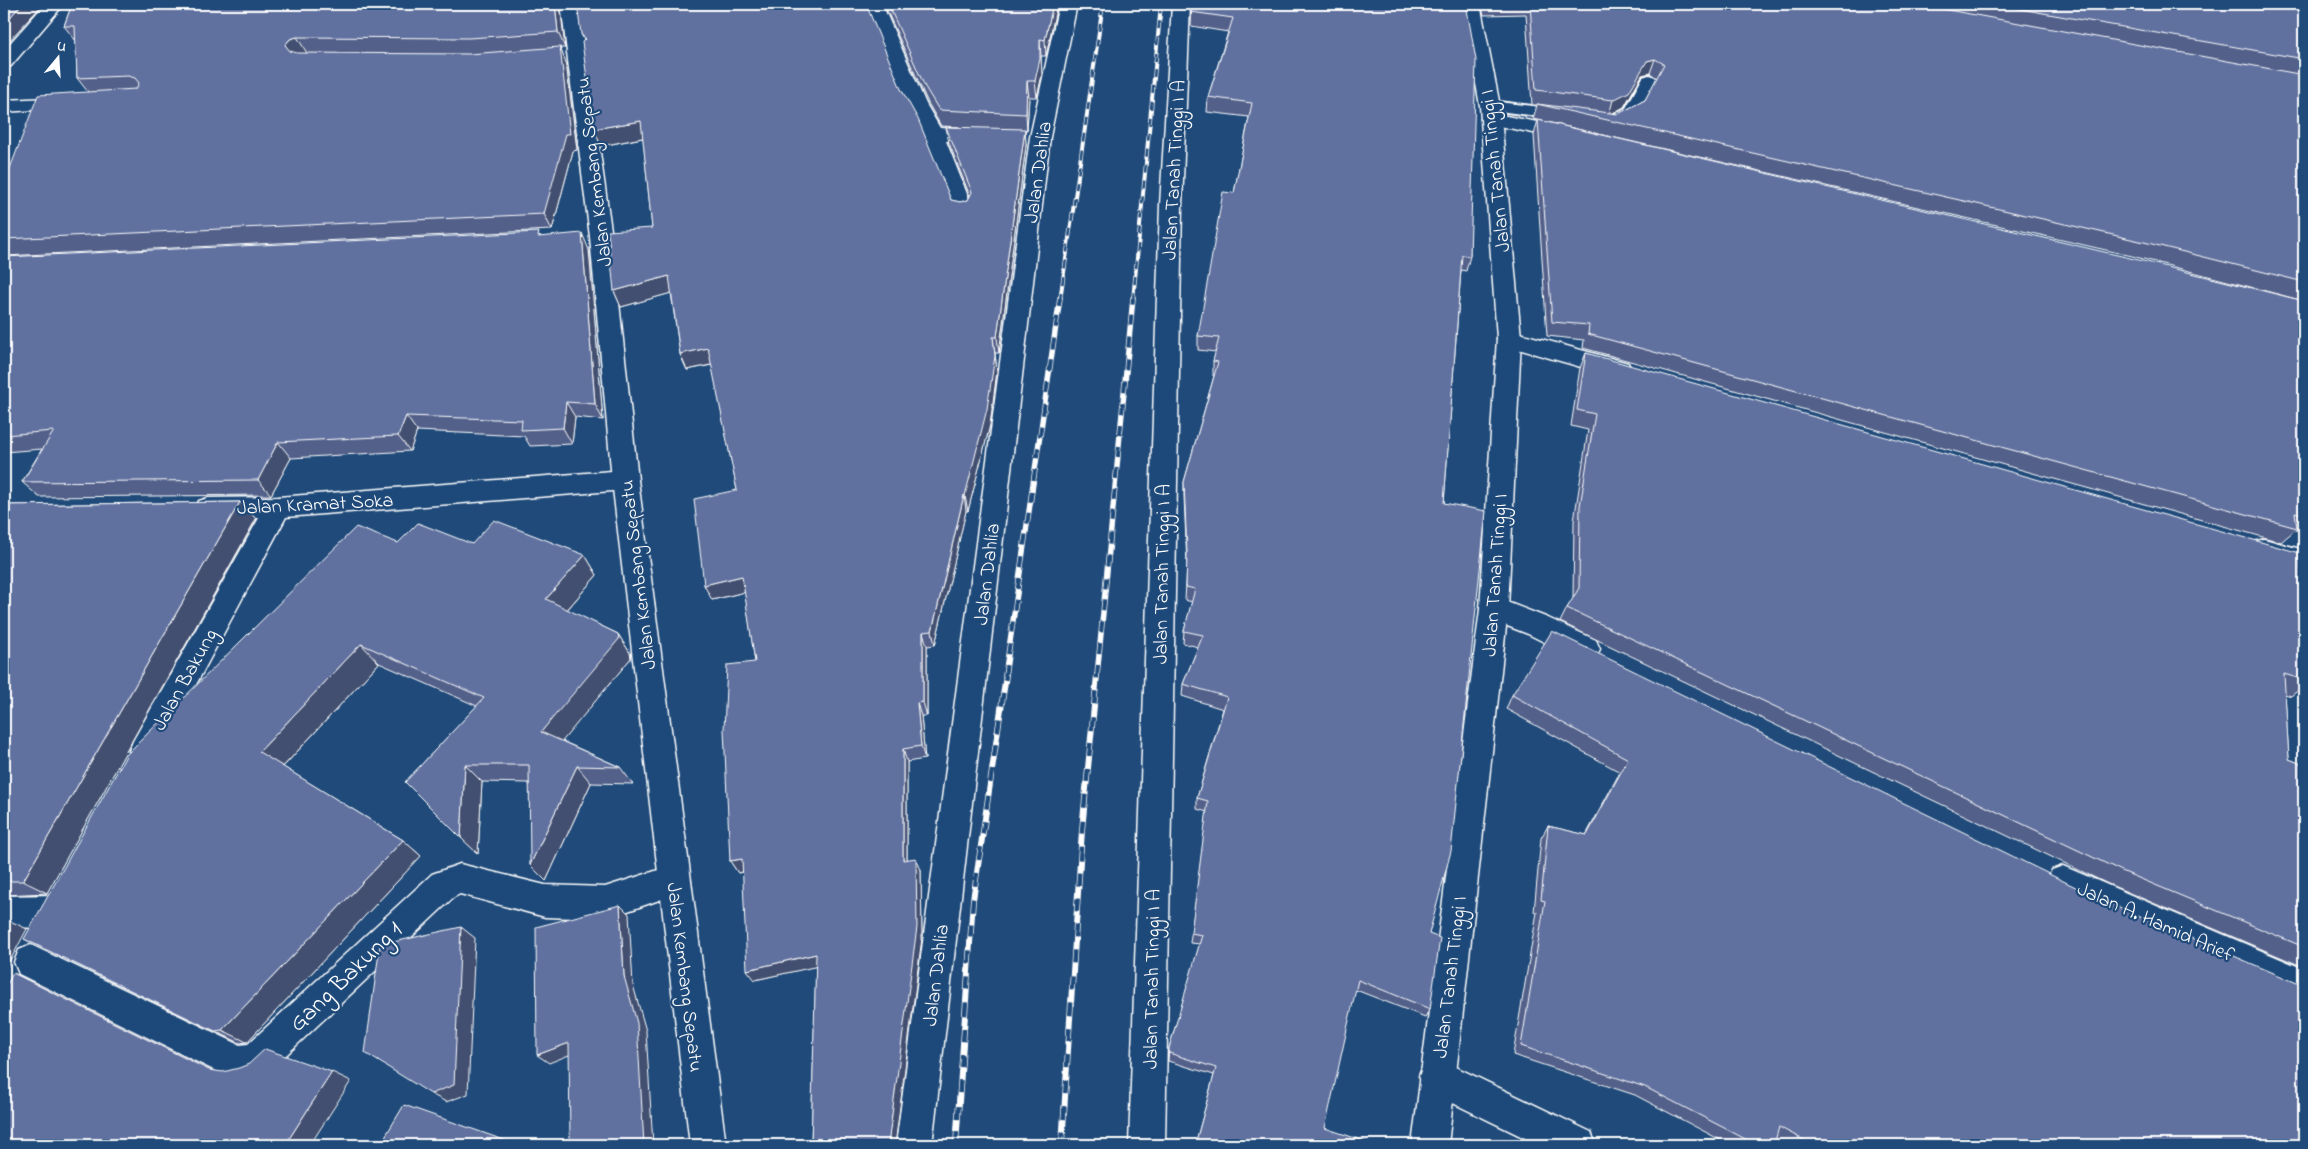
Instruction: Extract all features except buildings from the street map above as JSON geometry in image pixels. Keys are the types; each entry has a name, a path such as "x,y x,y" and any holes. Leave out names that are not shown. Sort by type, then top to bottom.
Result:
{"street":[{"path":"4,62 55,4"},
{"name":"Jalan Kembang Sepatu","path":"570,4 569,56 591,238 625,480 708,1145"},
{"path":"873,4 916,104 933,134 962,208"},
{"name":"Jalan Dahlia","path":"914,1145 1040,137 1068,4"},
{"name":"Jalan Tanah Tinggi I A","path":"1147,1145 1170,205 1181,4"},
{"name":"Jalan Tanah Tinggi I","path":"1430,1145 1494,609 1509,338 1491,112 1471,4"},
{"path":"4,106 91,102"},
{"path":"1491,112 1594,140"},
{"path":"933,134 1018,136"},
{"path":"1509,338 1644,376"},
{"name":"Jalan Kramat Soka","path":"180,508 278,508 625,480"},
{"name":"Jalan Bakung","path":"132,774 278,508"},
{"path":"2237,542 2304,561"},
{"path":"1494,609 1538,626 1608,660"},
{"name":"Jalan A. Hamid Arief","path":"2040,869 2093,896 2304,986"},
{"name":"Gang Bakung 1","path":"4,912 63,898 24,973 221,1053 236,1063 256,1060 443,885 460,879 545,900 604,903 674,880"},
{"path":"1437,1076 1578,1145"}],"lane":[{"path":"1491,112 1588,118 1612,122 1632,112 1649,80"}],"railway":[{"path":"1060,300 1103,4"},
{"path":"1133,300 1161,4"},
{"path":"1005,676 1060,298"},
{"path":"1097,676 1133,298"},
{"path":"956,1145 973,900 1006,675"},
{"path":"1062,1145 1082,830 1097,675"}]}
